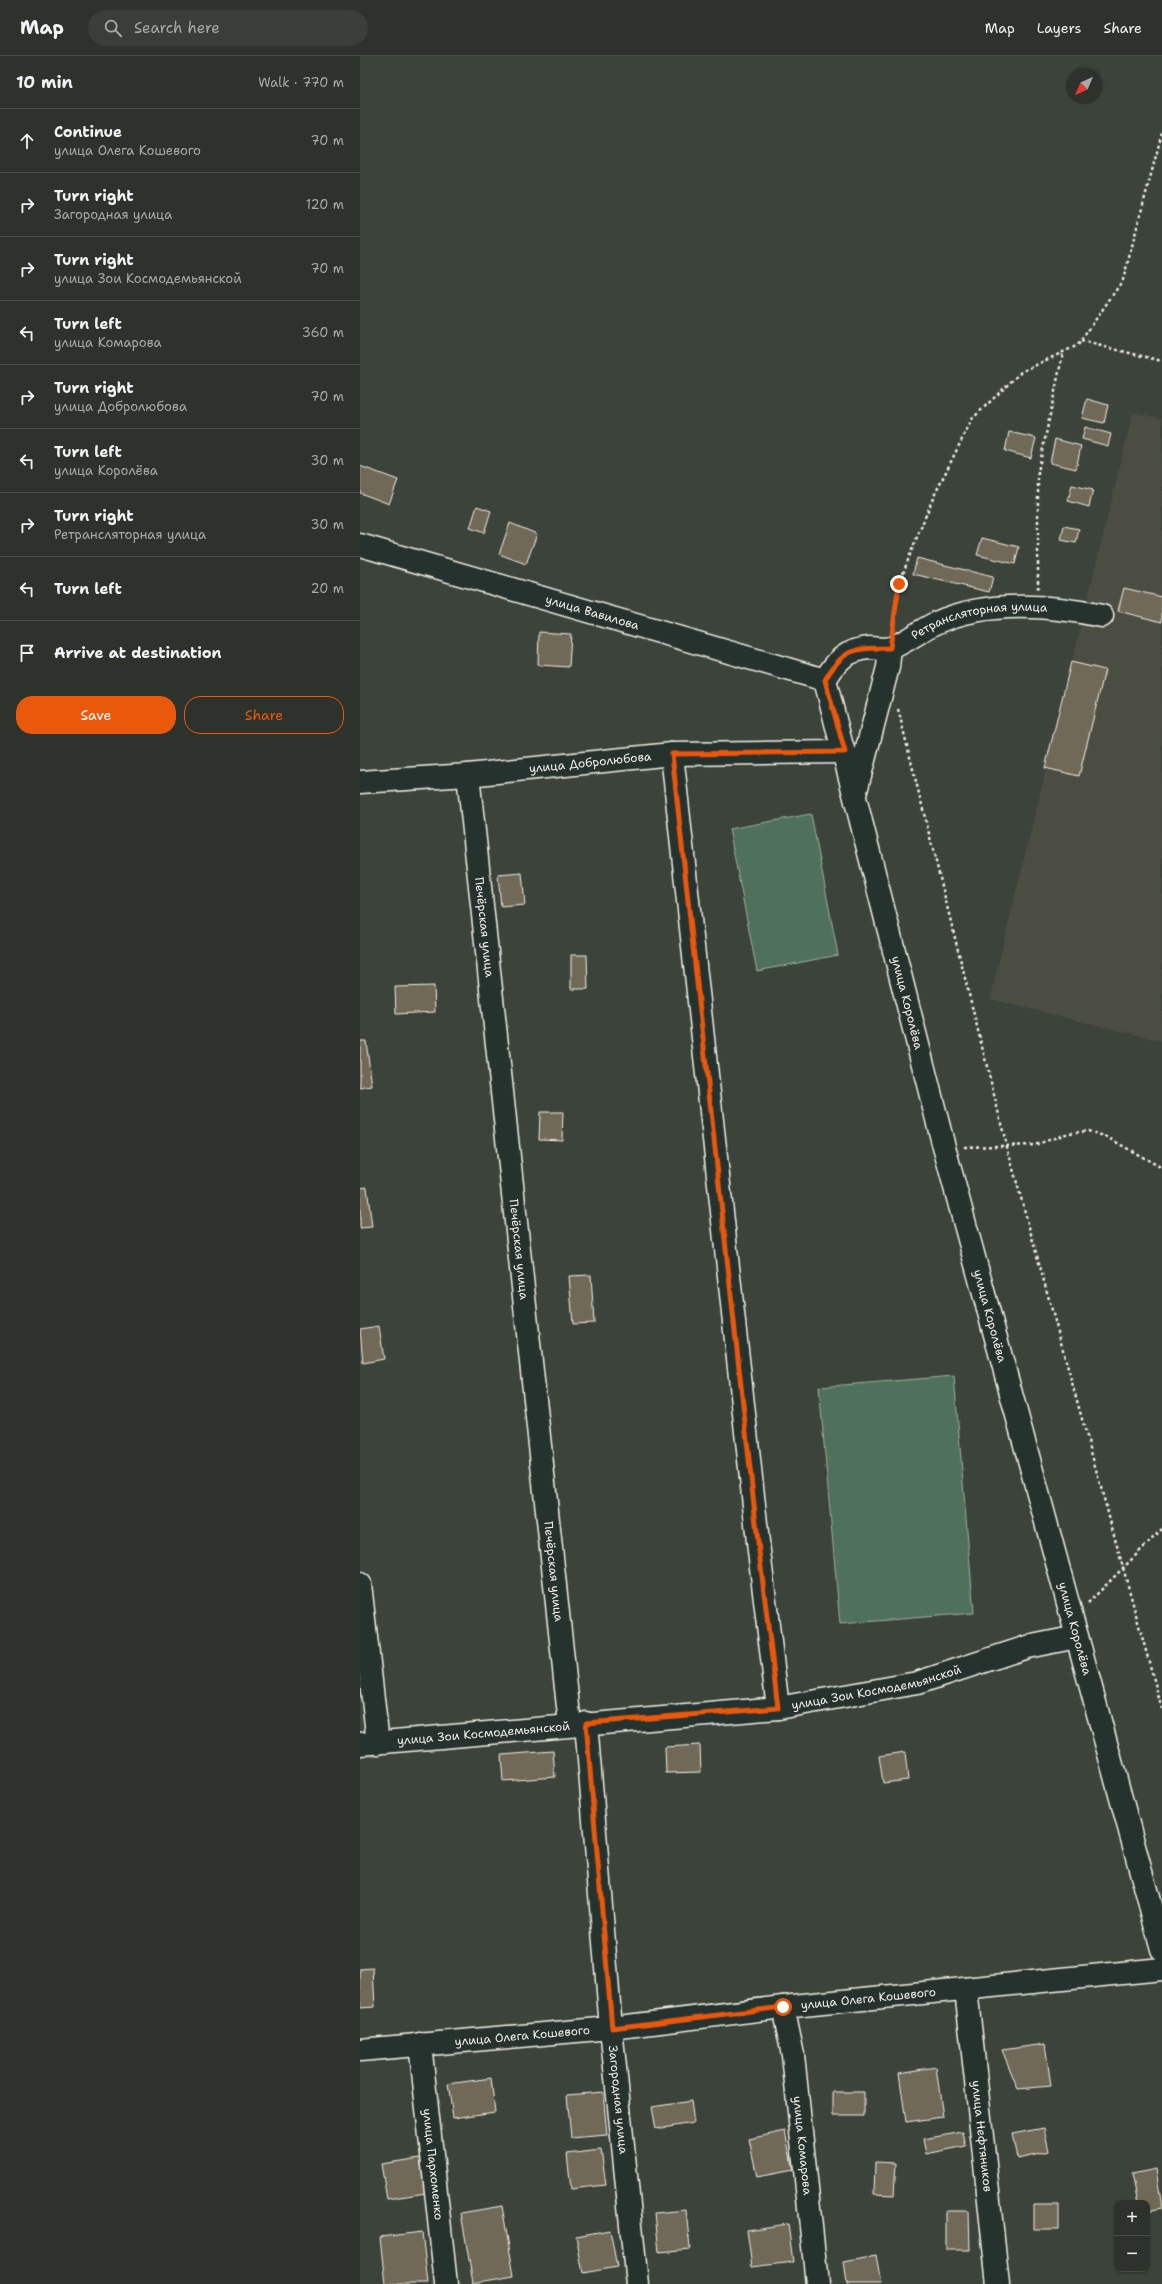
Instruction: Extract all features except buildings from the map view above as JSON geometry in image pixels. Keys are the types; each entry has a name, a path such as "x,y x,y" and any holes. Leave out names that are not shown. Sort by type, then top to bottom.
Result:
{"street":[{"name":"улица Вавилова","path":"360,545 825,680"},
{"name":"Ретрансляторная улица","path":"825,680 838,660 847,654 859,649 890,648 937,623 969,612 1002,607 1039,608 1102,616"},
{"path":"855,792 888,667 890,648"},
{"name":"улица Королёва","path":"825,680 845,752 944,1147 1162,1949"},
{"name":"улица Добролюбова","path":"360,782 468,775 672,754 845,752"},
{"path":"672,754 758,1544 778,1708"},
{"name":"Печёрская улица","path":"468,775 578,1724"},
{"path":"360,1584 369,1743"},
{"name":"улица Зои Космодемьянской","path":"369,1743 778,1708 917,1683 1027,1647 1074,1628"},
{"name":"Загородная улица","path":"578,1724 612,2028 637,2284"},
{"name":"улица Олега Кошевого","path":"360,2050 612,2028 783,2007 1162,1969"},
{"name":"улица Нефтяников","path":"966,1989 998,2284"},
{"name":"улица Комарова","path":"783,2007 793,2056 817,2284"},
{"name":"улица Пархоменко","path":"420,2044 446,2284"}],"path":[{"path":"890,648 899,584 933,498 972,419 1021,372 1078,346 1123,280 1162,132"},
{"path":"1081,341 1162,361"},
{"path":"1039,608 1038,472 1063,352"},
{"path":"897,706 1007,1147 1162,1709"},
{"path":"944,1147 1007,1147 1036,1145 1069,1133 1088,1131 1107,1137 1162,1168"},
{"path":"1074,1628 1123,1567 1162,1529"}],"shaded area":[{"path":"1133,412 1162,419 1162,1041 990,999"}],"green space":[{"path":"811,814 838,955 757,971 729,829"},
{"path":"954,1376 974,1613 840,1624 819,1387"}],"route":[{"path":"783,2007 612,2028 586,1723 778,1708 759,1551 672,754 845,752 825,680 838,660 847,654 859,649 890,648 899,584"}]}
